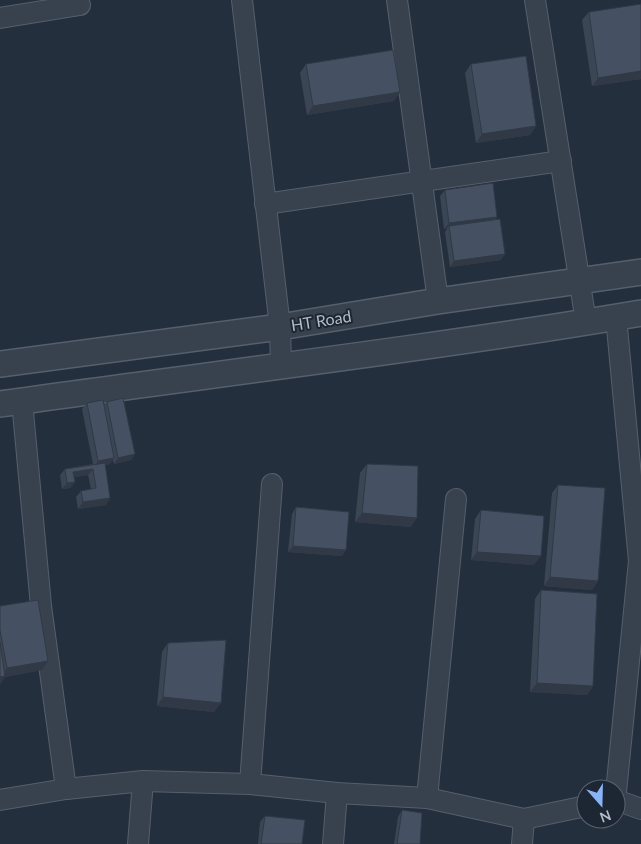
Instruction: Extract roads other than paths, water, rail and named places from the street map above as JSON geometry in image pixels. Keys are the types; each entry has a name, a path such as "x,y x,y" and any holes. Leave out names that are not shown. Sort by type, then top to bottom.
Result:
{"street":[{"path":"242,0 280,327 281,366"},
{"path":"397,0 438,301"},
{"path":"536,0 586,322"},
{"path":"0,18 80,5"},
{"path":"265,204 561,161"},
{"name":"HT Road","path":"0,364 280,327 438,301 641,272"},
{"path":"66,788 11,402 281,366 641,313"},
{"path":"616,317 637,492 639,561 617,779"},
{"path":"250,784 272,484"},
{"path":"427,798 456,499"},
{"path":"138,844 143,781"},
{"path":"0,800 66,788 143,781 250,784 337,793 427,798 524,819 576,808"},
{"path":"333,844 337,793"},
{"path":"626,804 641,809"},
{"path":"522,844 524,819"}]}
